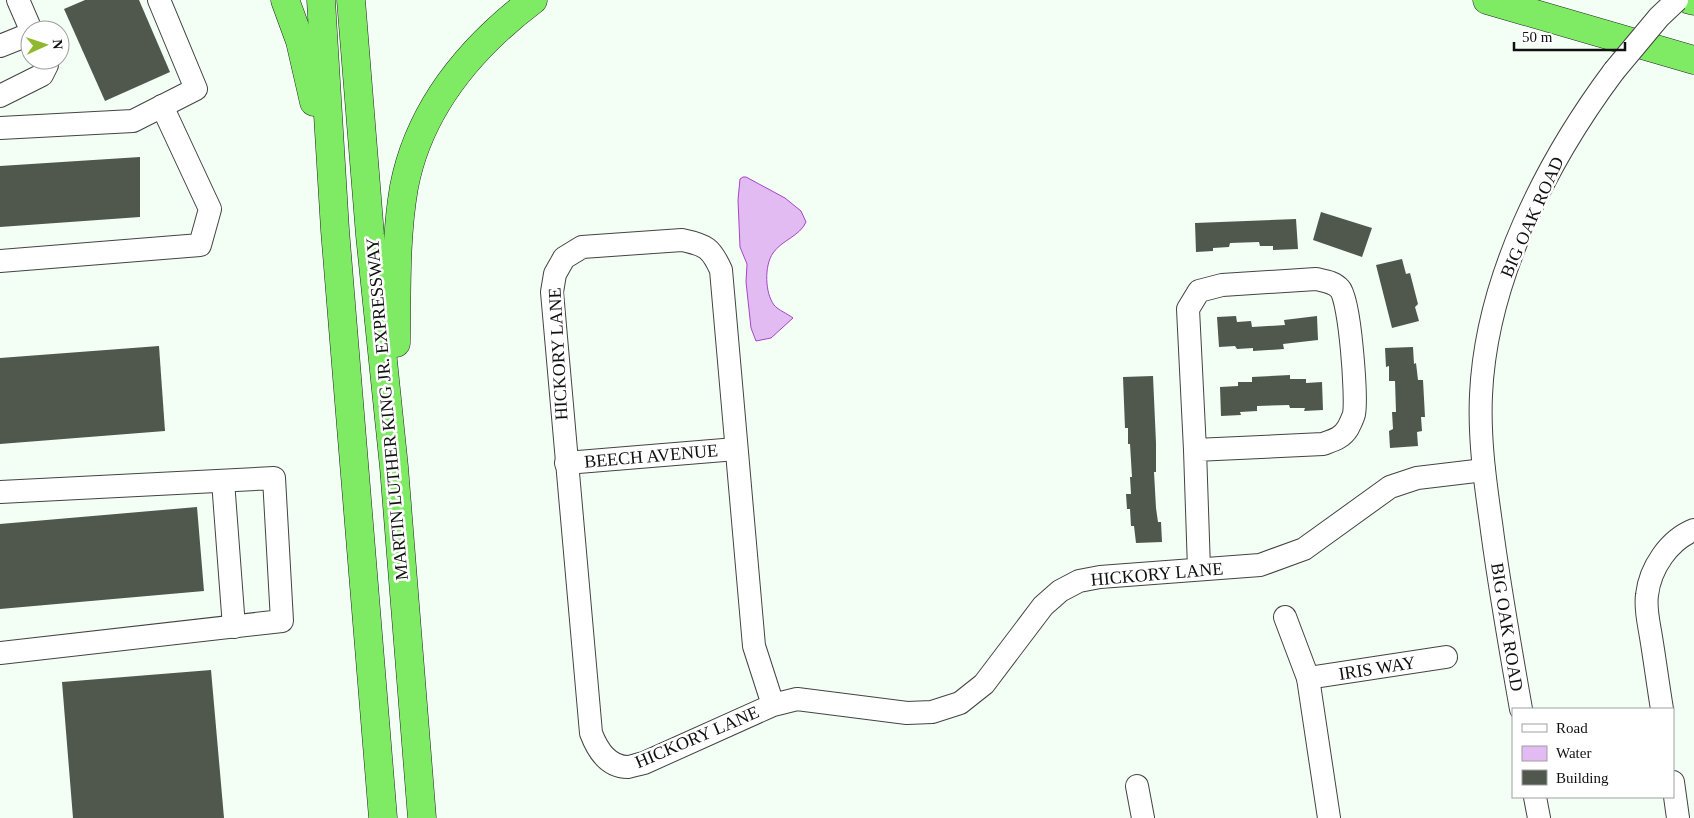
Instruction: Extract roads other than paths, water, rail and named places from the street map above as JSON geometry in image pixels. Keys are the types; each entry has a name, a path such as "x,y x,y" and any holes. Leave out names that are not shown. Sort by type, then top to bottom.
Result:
{"highway":[{"path":"285,0 300,41 308,71 335,230"},
{"name":"MARTIN LUTHER KING JR. EXPRESSWAY","path":"320,0 335,230 384,818"},
{"name":"MARTIN LUTHER KING JR. EXPRESSWAY","path":"351,0 370,235 394,468 422,818"},
{"path":"394,468 398,238 404,186 412,160 431,113 458,72 490,35 533,0"},
{"path":"1487,0 1694,60"},
{"path":"1690,0 1694,1"}],"street":[{"path":"18,0 27,20"},
{"path":"0,128 133,121 196,89 159,0"},
{"name":"BIG OAK ROAD","path":"1520,708 1484,470 1481,396 1491,322 1517,242 1542,186 1587,109 1614,71 1659,18 1677,0"},
{"path":"0,46 20,38"},
{"path":"0,96 42,75 44,70"},
{"path":"0,261 200,245 210,209 162,106"},
{"name":"HICKORY LANE","path":"773,706 754,646 721,270 713,253 698,244 682,240 582,247 564,258 555,274 552,292 590,733 597,749 611,763 628,767 644,763 773,706 797,699 907,713 932,712 960,703 984,684 1043,606 1060,591 1079,581 1100,577 1260,565 1304,549 1390,487 1418,478 1484,470"},
{"path":"1195,450 1323,444 1340,438 1348,428 1354,414 1349,321 1346,301 1341,289 1328,281 1316,279 1222,285 1199,291 1188,309 1199,569"},
{"name":"BEECH AVENUE","path":"566,463 736,449"},
{"path":"0,492 274,478 282,621 0,653"},
{"path":"223,481 234,626"},
{"path":"1662,708 1648,616 1647,596 1653,572 1665,551 1687,533 1694,530"},
{"path":"1285,617 1308,678 1329,818"},
{"name":"IRIS WAY","path":"1308,678 1446,657"},
{"path":"1137,786 1143,818"},
{"path":"1674,789 1678,818"},
{"path":"1536,798 1539,818"}],"water":[{"path":"743,177 785,198 801,211 806,222 800,231 773,253 767,272 767,287 771,300 776,307 793,318 771,338 756,341 751,328 746,282 747,264 740,247 738,200 740,179"}]}
